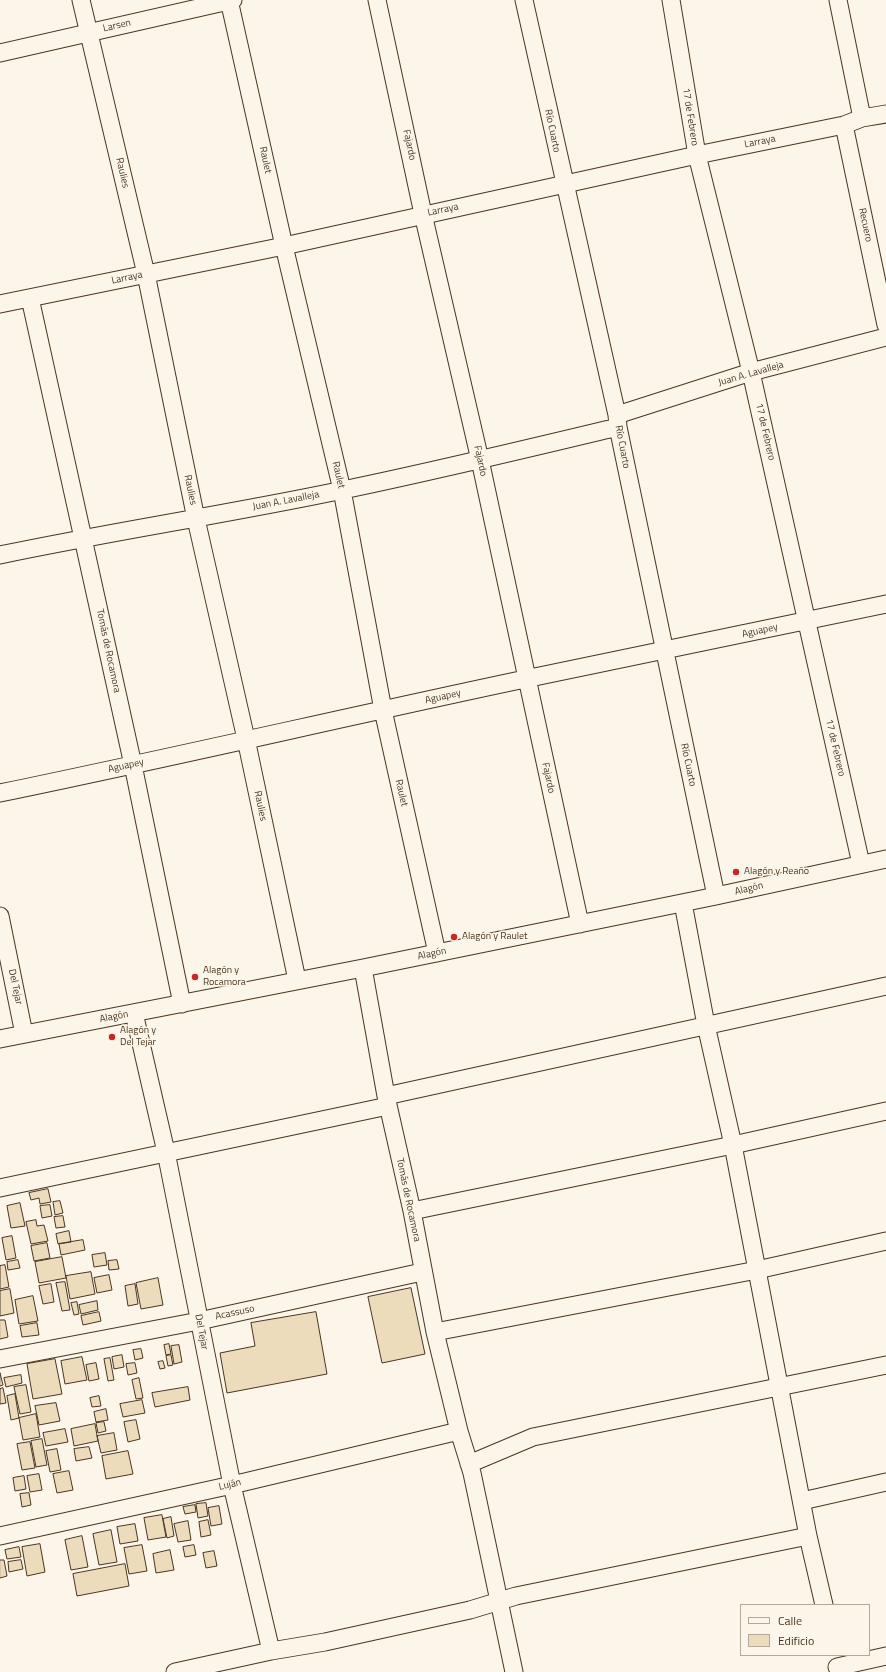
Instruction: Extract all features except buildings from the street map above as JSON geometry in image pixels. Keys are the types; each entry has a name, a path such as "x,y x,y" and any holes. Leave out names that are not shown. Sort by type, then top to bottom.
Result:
{"street":[{"name":"Raulies","path":"81,0 146,274 196,519 246,739 297,980"},
{"name":"Larsen","path":"0,53 231,0"},
{"name":"Raulet","path":"231,0 284,246 342,490 383,710 437,953"},
{"name":"Fajardo","path":"377,0 480,460 580,924"},
{"name":"Río Cuarto","path":"524,0 617,421 716,896"},
{"name":"17 de Febrero","path":"671,0 697,154 751,372 861,864"},
{"path":"838,0 862,118"},
{"name":"Larraya","path":"0,303 284,246 424,214 564,185 697,154 844,125 862,118 886,114"},
{"name":"Recuero","path":"844,125 886,325"},
{"name":"Tomás de Rocamora","path":"30,298 133,765 182,1004"},
{"name":"Juan A. Lavalleja","path":"0,555 84,538 196,519 342,490 480,460 617,421 751,372 886,336"},
{"name":"Aguapey","path":"0,793 526,678 886,604"},
{"name":"Alagón","path":"0,1039 580,924 886,859"},
{"path":"683,903 706,1024 733,1145 808,1536 824,1604"},
{"name":"Del Tejar","path":"0,916 24,1034"},
{"name":"Tomás de Rocamora","path":"363,968 387,1101 412,1211 422,1272 459,1431 469,1464 514,1672"},
{"path":"0,1188 166,1152 387,1101 706,1024 886,986"},
{"name":"Del Tejar","path":"134,1012 166,1152 232,1485 271,1651"},
{"path":"412,1211 733,1145 886,1111"},
{"path":"435,1332 757,1270 886,1241"},
{"name":"Acassuso","path":"0,1359 199,1321 422,1272"},
{"path":"469,1464 533,1437 886,1365"},
{"name":"Luján","path":"0,1536 232,1485 459,1431"},
{"path":"802,1501 886,1482"},
{"path":"174,1672 271,1651 340,1639 470,1610 516,1596 808,1536"},
{"path":"836,1665 886,1656"}],"place":[{"name":"Alagón y Reaño","path":"736,872"},
{"name":"Alagón y Raulet","path":"454,937"},
{"name":"Alagón y Rocamora","path":"195,977"},
{"name":"Alagón y Del Tejar","path":"112,1037"}]}
